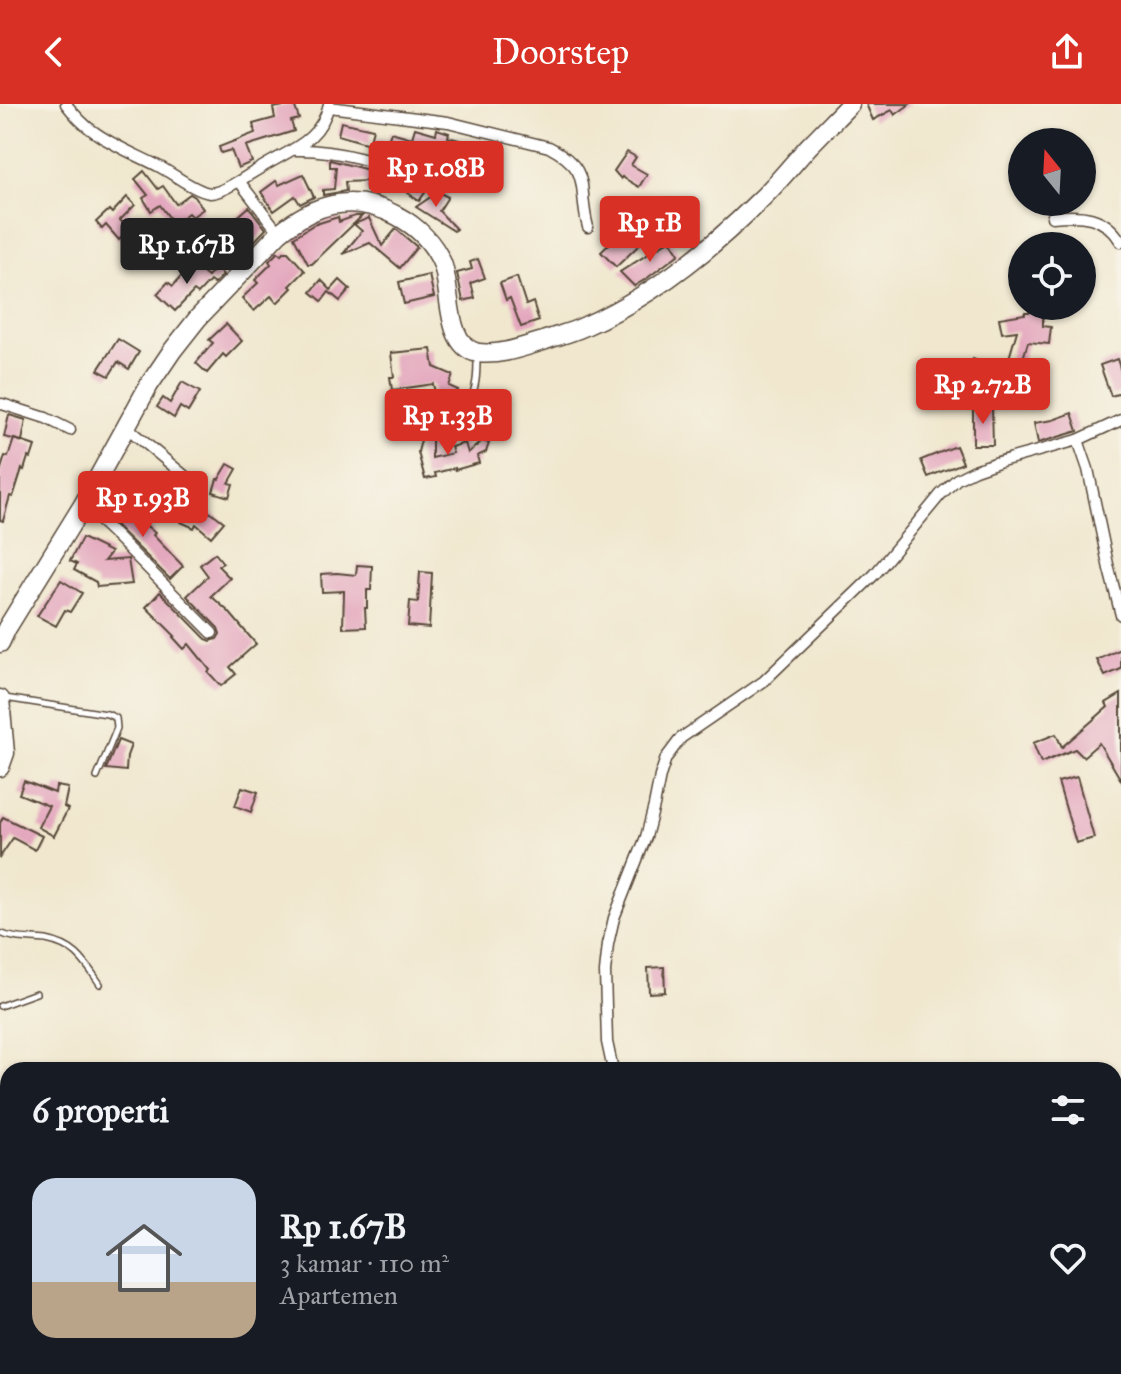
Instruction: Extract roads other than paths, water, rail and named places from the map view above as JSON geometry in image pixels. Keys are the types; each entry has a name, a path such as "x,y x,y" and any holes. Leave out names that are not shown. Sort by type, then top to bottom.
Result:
{"highway":[{"path":"0,643 83,505 149,385 172,351 198,318 293,222 333,204 356,204 392,212 416,228 432,244 443,264 452,323 465,347 477,353 519,348 580,329 617,311 663,282 720,239 761,200 850,104"},
{"path":"0,698 5,753 0,767"}],"street":[{"path":"66,104 89,129 107,141 210,193 295,150 318,130 329,106 448,122 549,147 562,154 579,173 588,227"},
{"path":"295,150 314,149 369,159 418,177"},
{"path":"239,181 279,233"},
{"path":"1052,217 1067,215 1098,220 1114,230 1121,242"},
{"path":"1,406 46,418 70,430"},
{"path":"611,1062 607,1042 605,972 608,944 614,918 646,837 666,758 681,738 764,681 839,611 957,479 998,462 1078,440 1121,420"},
{"path":"126,427 197,486"},
{"path":"1078,440 1088,469 1121,615"},
{"path":"83,505 212,633"}],"lane":[{"path":"469,401 477,376 477,353"},
{"path":"0,698 107,714 116,718 117,728 97,777"},
{"path":"0,933 17,939 47,941 76,952 100,984"},
{"path":"0,1006 36,993"}]}
